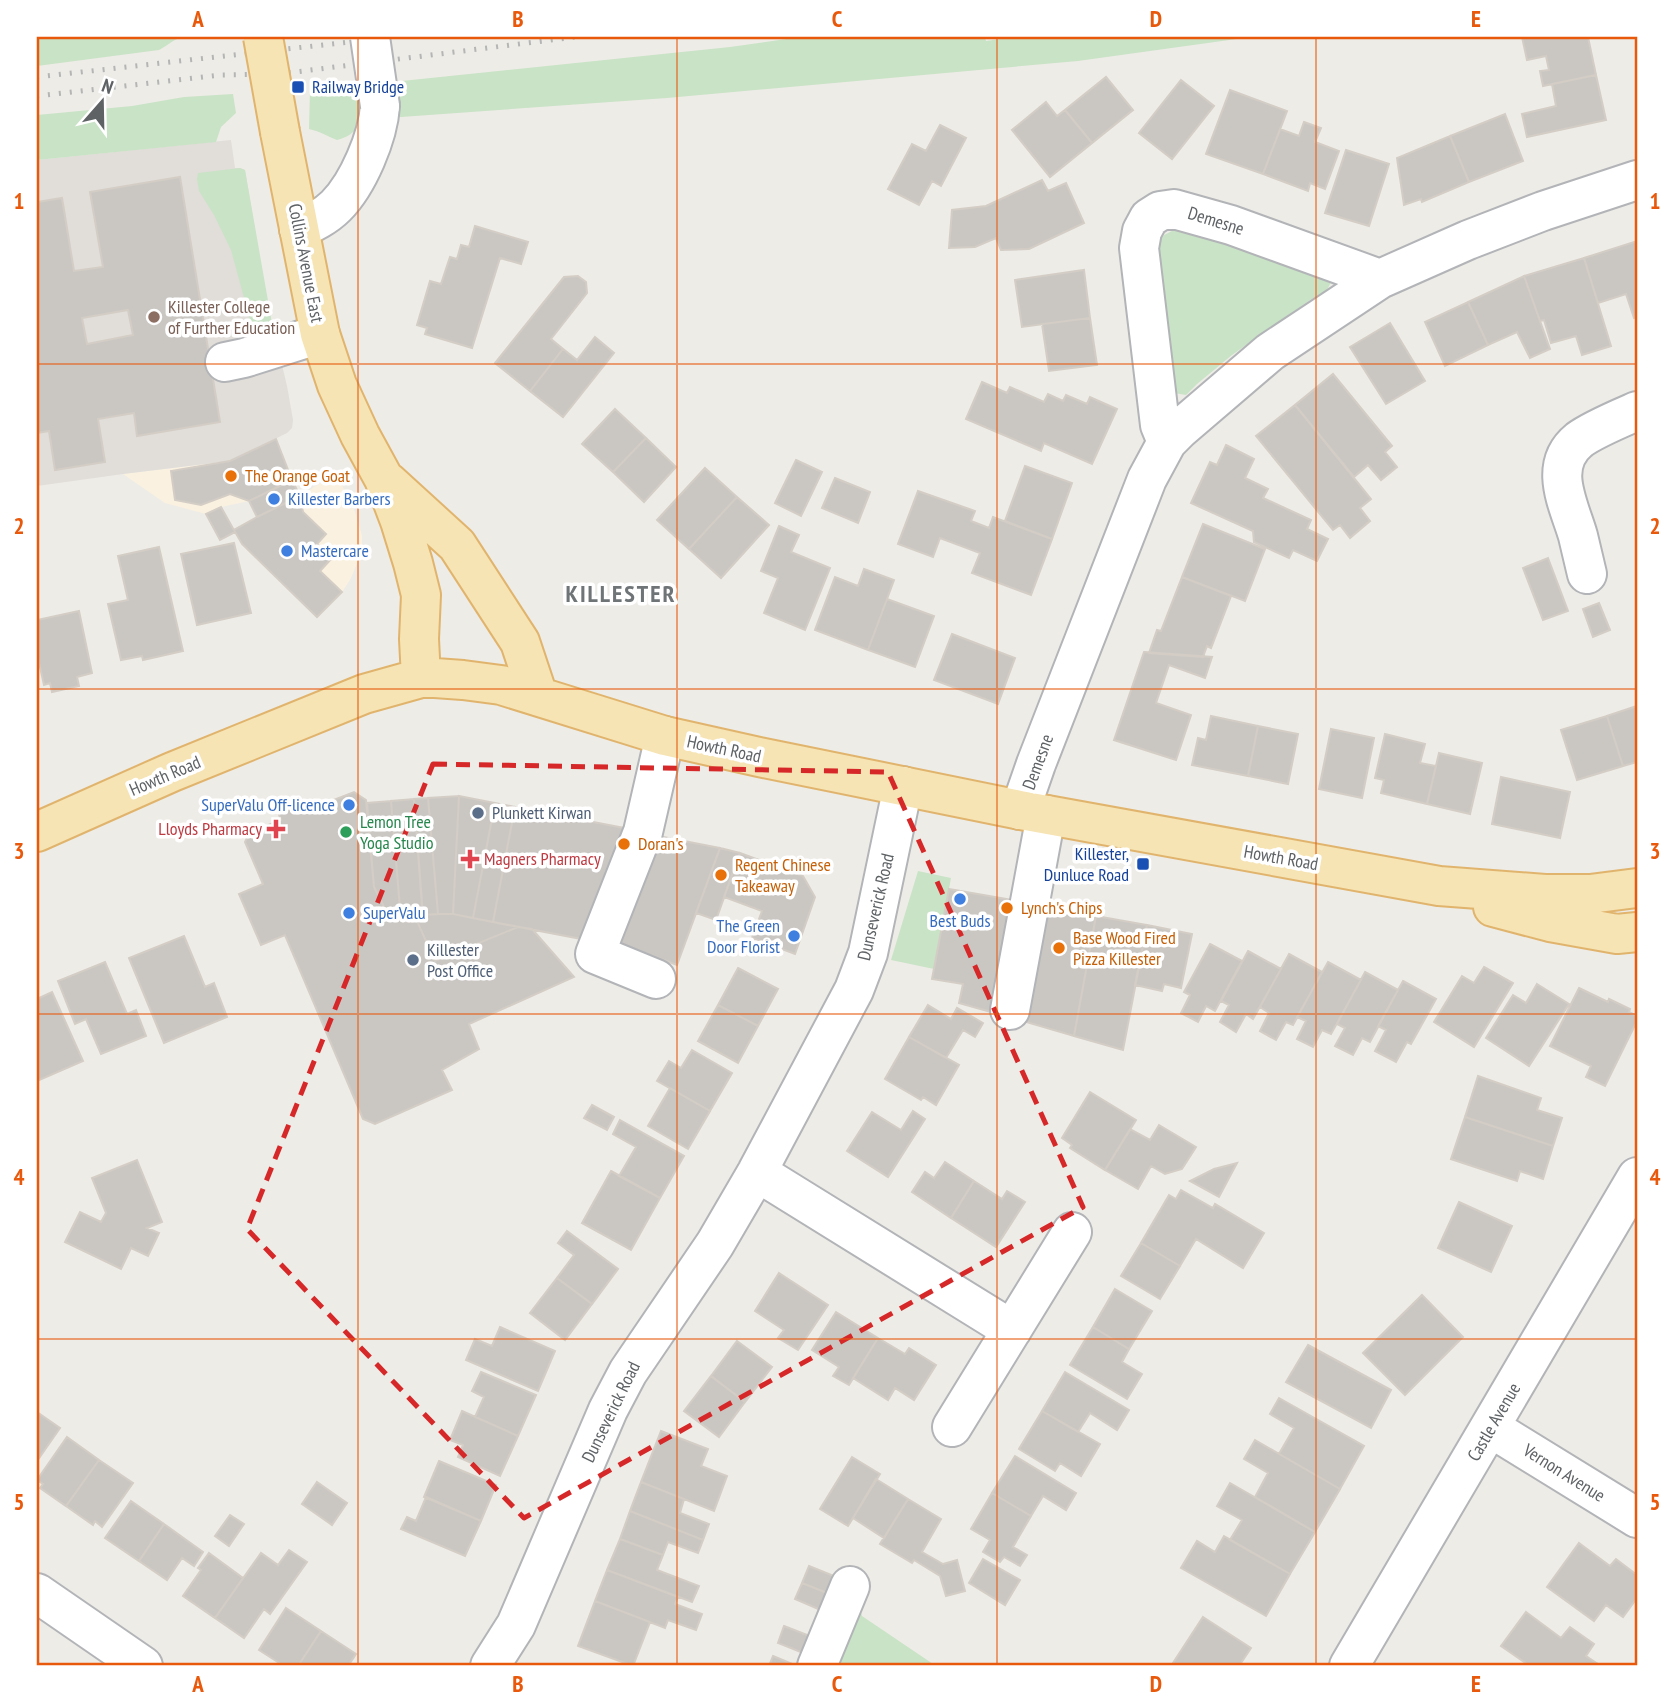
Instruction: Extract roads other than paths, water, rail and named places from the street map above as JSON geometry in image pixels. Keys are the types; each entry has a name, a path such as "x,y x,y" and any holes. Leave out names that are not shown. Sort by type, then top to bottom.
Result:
{"main road":[{"name":"Collins Avenue East","path":"263,37 320,334 337,385 384,479 400,521 421,596 421,678"},
{"name":"Collins Avenue East","path":"384,479 457,545 520,642 538,696"},
{"name":"Howth Road","path":"37,832 172,772 354,697 421,678 502,685 665,736 760,757 1033,812 1439,886 1545,894 1590,894 1637,887"},
{"name":"Howth Road","path":"1439,886 1496,909 1630,936"}],"street":[{"path":"299,229 320,219 338,204 357,177 373,144 380,106 370,37"},
{"name":"Demesne","path":"1010,1010 1036,764 1147,479 1167,442 1270,352 1380,279 1493,230 1637,180"},
{"name":"Demesne","path":"1167,442 1160,425 1139,248 1142,231 1149,218 1160,211 1174,209 1231,225 1380,279"},
{"path":"225,362 320,334"},
{"path":"1587,574 1563,488 1563,461 1580,439 1637,411"},
{"path":"656,979 595,954 643,832 665,736"},
{"name":"Dunseverick Road","path":"490,1666 516,1625 608,1410 628,1373 715,1244 757,1172 854,990 868,953 903,786"},
{"path":"757,1172 1012,1330"},
{"name":"Castle Avenue","path":"1349,1666 1637,1177"},
{"path":"952,1427 1072,1233"},
{"name":"Vernon Avenue","path":"1491,1428 1637,1518"},
{"path":"817,1666 849,1586"},
{"path":"37,1593 143,1666"}],"railway":[{"path":"37,77 394,37"},
{"path":"37,96 220,75 279,74 575,37"}],"place":[{"name":"Railway Bridge","path":"298,87"},
{"name":"Killester College of Further Education","path":"154,317"},
{"name":"The Orange Goat","path":"231,476"},
{"name":"Killester Barbers","path":"274,499"},
{"name":"Mastercare","path":"287,551"},
{"name":"SuperValu Off-licence","path":"349,805"},
{"name":"Plunkett Kirwan","path":"478,813"},
{"name":"Lloyds Pharmacy","path":"276,829"},
{"name":"Lemon Tree Yoga Studio","path":"346,832"},
{"name":"Doran's","path":"624,844"},
{"name":"Magners Pharmacy","path":"470,859"},
{"name":"Killester, Dunluce Road","path":"1143,864"},
{"name":"Regent Chinese Takeaway","path":"721,875"},
{"name":"Best Buds","path":"960,899"},
{"name":"Lynch's Chips","path":"1007,908"},
{"name":"SuperValu","path":"349,913"},
{"name":"The Green Door Florist","path":"794,936"},
{"name":"Base Wood Fired Pizza Killester","path":"1059,948"},
{"name":"Killester Post Office","path":"413,960"}],"district":[{"name":"KILLESTER","path":"621,594"}]}
